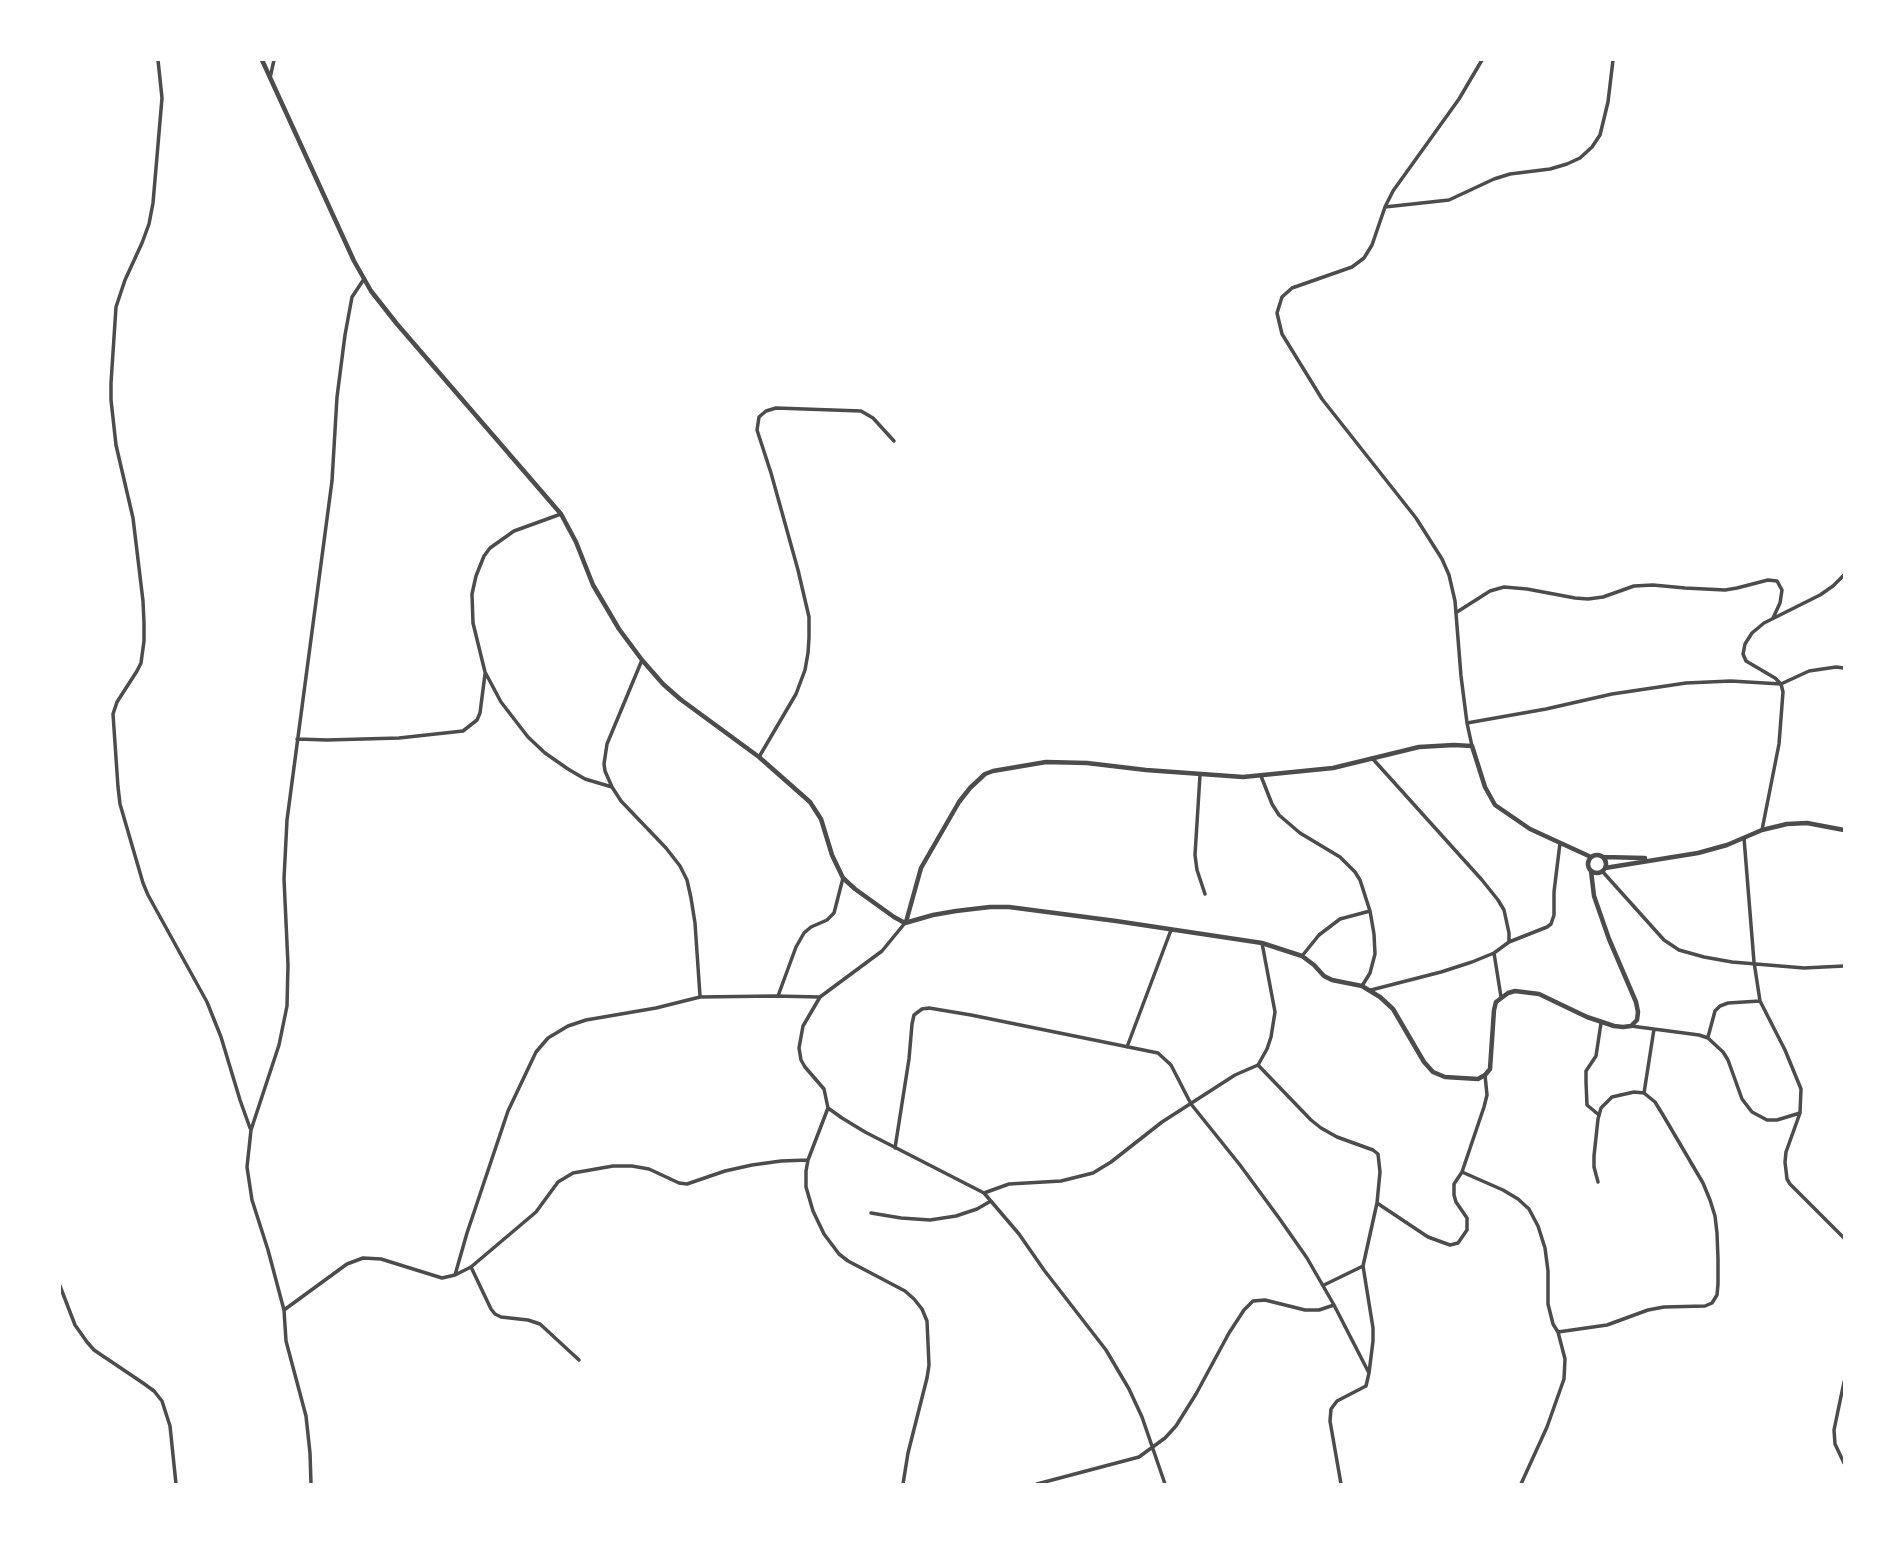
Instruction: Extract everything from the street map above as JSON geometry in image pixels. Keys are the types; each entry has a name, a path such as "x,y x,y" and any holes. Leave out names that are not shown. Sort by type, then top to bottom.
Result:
{"street":[{"path":"158,60 162,98 153,203 149,224 116,307 111,383 116,445 135,536 143,601 144,641 141,663 114,708 118,787 143,883 207,1002 251,1130"},
{"path":"262,60 364,279 397,324 561,514 576,542 593,585 619,629 642,660 680,699 760,757 798,790 821,819 836,865 844,878 865,897 905,923 956,911 1009,907 1262,943 1302,956 1332,980 1371,990 1393,1009 1424,1062 1433,1072 1445,1077 1478,1079 1485,1075 1490,1069 1492,1059 1496,1002 1508,993 1516,991 1539,994 1601,1023 1708,1038 1728,1060 1742,1098 1752,1112 1767,1120 1800,1113"},
{"path":"270,79 275,60"},
{"path":"1482,60 1459,99 1393,191 1372,245 1361,262 1301,284 1285,293 1277,306 1278,320 1282,334 1332,413 1416,518 1437,549 1449,575 1456,612 1467,723 1485,787 1495,805 1530,829 1591,856 1657,859"},
{"path":"1385,207 1449,200 1494,179 1510,174 1550,169 1580,158 1600,135 1608,102 1613,60"},
{"path":"311,1485 309,1434 286,1341 284,1310 250,1189 247,1167 251,1130 279,1045 287,1006 284,894 287,820 332,481 337,397 345,335 352,298 364,279"},
{"path":"760,757 796,694 807,662 809,638 808,617 798,570 757,430 759,417 776,408 861,411 873,418 894,441"},
{"path":"561,514 514,531 484,556 476,576 472,604 473,623 485,672 501,702 528,737 568,769 585,779 612,787"},
{"path":"1762,830 1779,744 1783,699 1781,684 1770,674 1747,663 1743,653 1745,644 1752,633 1773,618 1820,595 1844,575"},
{"path":"1456,612 1490,591 1504,587 1588,599 1643,585 1725,590 1768,580 1777,581 1782,590 1773,618"},
{"path":"642,660 607,744 605,771 612,787 628,809 671,854 687,880 695,923 700,997"},
{"path":"1467,723 1612,694 1686,683 1731,681 1781,684 1809,671 1844,668"},
{"path":"297,739 399,738 463,731 477,720 480,713 485,672"},
{"path":"902,1485 927,1378 927,1321 914,1298 848,1261 832,1245 813,1211 806,1181 808,1160 828,1108 824,1089 805,1067 799,1048 803,1026 820,997 882,951 905,923 917,878 959,802 985,774 1007,767 1046,762 1200,775 1261,776 1333,768 1419,747 1472,746"},
{"path":"1372,758 1498,900 1509,924 1509,942"},
{"path":"1200,775 1195,855 1205,894"},
{"path":"1261,776 1279,815 1300,833 1340,857 1360,880 1370,911 1375,954 1370,973 1362,986"},
{"path":"1591,871 1599,873 1604,869 1698,853 1762,830 1797,823 1844,830"},
{"path":"1744,838 1754,962 1760,1001 1796,1073 1801,1089 1800,1113 1786,1152 1787,1179 1844,1238"},
{"path":"1371,990 1456,968 1494,953 1509,942 1551,924 1560,844"},
{"path":"1591,856 1588,864 1597,904 1636,1002 1637,1020 1631,1026"},
{"path":"1603,857 1604,869 1672,946 1689,954 1804,968 1844,966"},
{"path":"778,996 804,933 834,913 844,878"},
{"path":"1302,956 1319,935 1335,923 1370,911"},
{"path":"1127,1047 1171,930"},
{"path":"984,1193 1009,1184 1061,1181 1093,1173 1162,1122 1235,1076 1258,1065 1272,1037 1275,1012 1262,943"},
{"path":"1494,953 1501,997"},
{"path":"454,1275 508,1111 541,1044 548,1038 563,1028 586,1020 700,997 820,997"},
{"path":"1708,1038 1715,1011 1720,1006 1760,1001"},
{"path":"895,1148 912,1024 914,1015 922,1009 929,1008 1151,1051 1164,1057 1191,1104 1240,1165 1307,1258 1369,1373"},
{"path":"1599,1115 1587,1103 1586,1074 1596,1056 1601,1023"},
{"path":"1644,1093 1654,1030"},
{"path":"1258,1065 1321,1128 1378,1154 1380,1172 1377,1203 1363,1266 1373,1328 1369,1373 1366,1386 1337,1401 1331,1409 1330,1421 1340,1485"},
{"path":"1377,1203 1428,1237 1450,1245 1455,1245 1463,1237 1468,1225 1453,1191 1484,1107 1487,1095 1485,1075"},
{"path":"1558,1332 1607,1325 1664,1307 1705,1306 1712,1303 1717,1295 1717,1233 1710,1200 1703,1183 1655,1102 1644,1093 1634,1092 1612,1097 1601,1108 1594,1156 1598,1182"},
{"path":"828,1108 895,1148 984,1193 1019,1234 1106,1350 1129,1389 1154,1447 1165,1485"},
{"path":"284,1310 347,1264 363,1258 381,1259 442,1278 454,1275 471,1266 536,1212 558,1182 573,1173 614,1166 632,1166 687,1184 752,1165 808,1160"},
{"path":"1462,1172 1503,1190 1529,1209 1545,1248 1548,1304 1565,1359 1564,1379 1547,1427 1521,1485"},
{"path":"871,1213 930,1220 956,1216 991,1201"},
{"path":"471,1266 495,1314 540,1324 579,1360"},
{"path":"1323,1286 1363,1266"},
{"path":"60,1286 75,1325 94,1350 154,1391 162,1401 171,1433 176,1485"},
{"path":"1037,1485 1139,1457 1154,1447 1176,1426 1229,1333 1249,1304 1256,1300 1265,1300 1312,1311 1334,1305"},
{"path":"1844,1381 1834,1430 1835,1444 1844,1463"}]}
